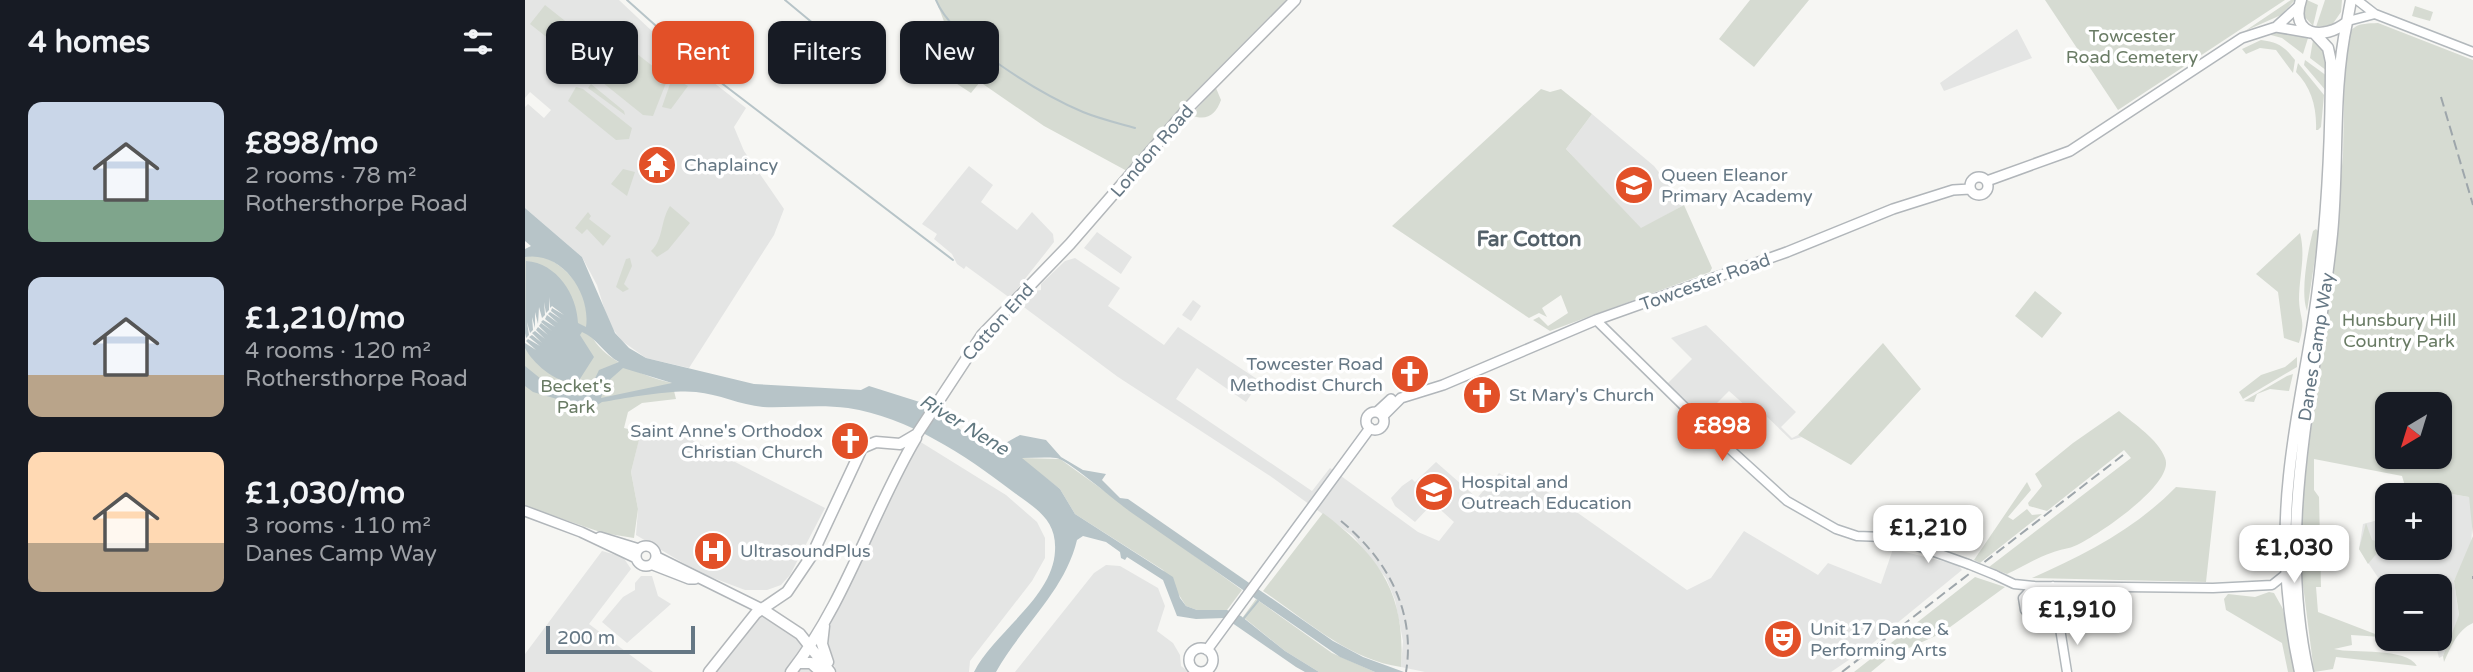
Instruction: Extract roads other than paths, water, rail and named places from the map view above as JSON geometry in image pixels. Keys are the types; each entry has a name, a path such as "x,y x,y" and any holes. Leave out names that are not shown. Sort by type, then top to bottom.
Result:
{"highway":[{"name":"London Road","path":"1070,244 1189,107 1295,0"},
{"name":"Danes Camp Way","path":"2308,672 2296,588 2295,511 2301,446 2331,248 2338,162 2340,60 2351,0"},
{"name":"Danes Camp Way","path":"2300,3 2299,19 2328,48 2331,62 2329,154 2317,297 2288,477 2287,573 2300,672"},
{"path":"2314,33 2330,33 2347,22"},
{"name":"Cotton End","path":"917,434 982,335 1070,244"},
{"path":"895,446 917,434"},
{"path":"791,672 803,663 917,434"},
{"path":"709,672 751,619 787,592 811,555 858,453 871,443 895,446 903,453 903,460"},
{"path":"762,609 792,628 811,645 832,672"},
{"path":"824,622 822,644 832,672"},
{"path":"803,663 821,672"}],"main road":[{"path":"2276,27 2300,3"},
{"path":"1986,181 1988,189 1983,195 1975,195 1969,189 1970,183 1976,177 1986,181 2070,151 2242,38 2276,27 2314,33"},
{"name":"Towcester Road","path":"1207,650 1370,428 1381,428 1380,414 1399,394 1443,384 1597,320 1787,252 1893,209 1953,190 1969,189"},
{"path":"525,511 638,553 652,548 655,561"},
{"path":"638,553 642,566 655,561 762,609"},
{"path":"738,597 778,600"},
{"path":"738,597 750,607 751,619"},
{"path":"1207,650 1212,656 1212,664 1207,670 1199,672 1189,669 1190,657 1194,651 1207,650"}],"street":[{"path":"2357,0 2375,15 2473,52"},
{"path":"2347,22 2375,15"},
{"path":"1597,320 1709,432 1787,501 1836,529 1857,536 1884,537 1889,544 1898,539 2014,584 2084,587 2272,585 2281,591 2290,611"},
{"path":"2272,585 2287,573"},
{"path":"2014,584 2023,598 2025,610 2032,617 2049,619 2059,616"},
{"path":"2023,598 2034,586"},
{"path":"2053,586 2061,595 2063,604"},
{"path":"2067,672 2058,628 2059,616 2063,604 2073,592 2084,587"},
{"path":"2049,619 2058,628"}],"waterway":[{"path":"627,0 711,75 953,260"},
{"path":"785,0 810,21"},
{"path":"936,0 945,16 960,33 1023,80 1083,112 1135,128"},
{"path":"1244,618 1258,601"}],"railway":[{"path":"2441,97 2473,205"},
{"path":"1842,672 2127,452"},
{"path":"1341,521 1372,552 1395,588 1407,628 1406,672"}],"place":[{"name":"Chaplaincy","path":"657,165"},
{"name":"Queen Eleanor Primary Academy","path":"1634,185"},
{"name":"Towcester Road Methodist Church","path":"1410,374"},
{"name":"St Mary's Church","path":"1482,395"},
{"name":"Saint Anne's Orthodox Christian Church","path":"850,441"},
{"name":"Hospital and Outreach Education","path":"1434,492"},
{"name":"UltrasoundPlus","path":"713,551"},
{"name":"Unit 17 Dance & Performing Arts","path":"1783,639"}],"district":[{"name":"Far Cotton","path":"1529,239"}],"park label":[{"name":"Towcester Road Cemetery","path":"2132,46"},
{"name":"Hunsbury Hill Country Park","path":"2399,330"},
{"name":"Becket's Park","path":"576,396"}],"water label":[{"name":"River Nene","path":"964,425"}]}
